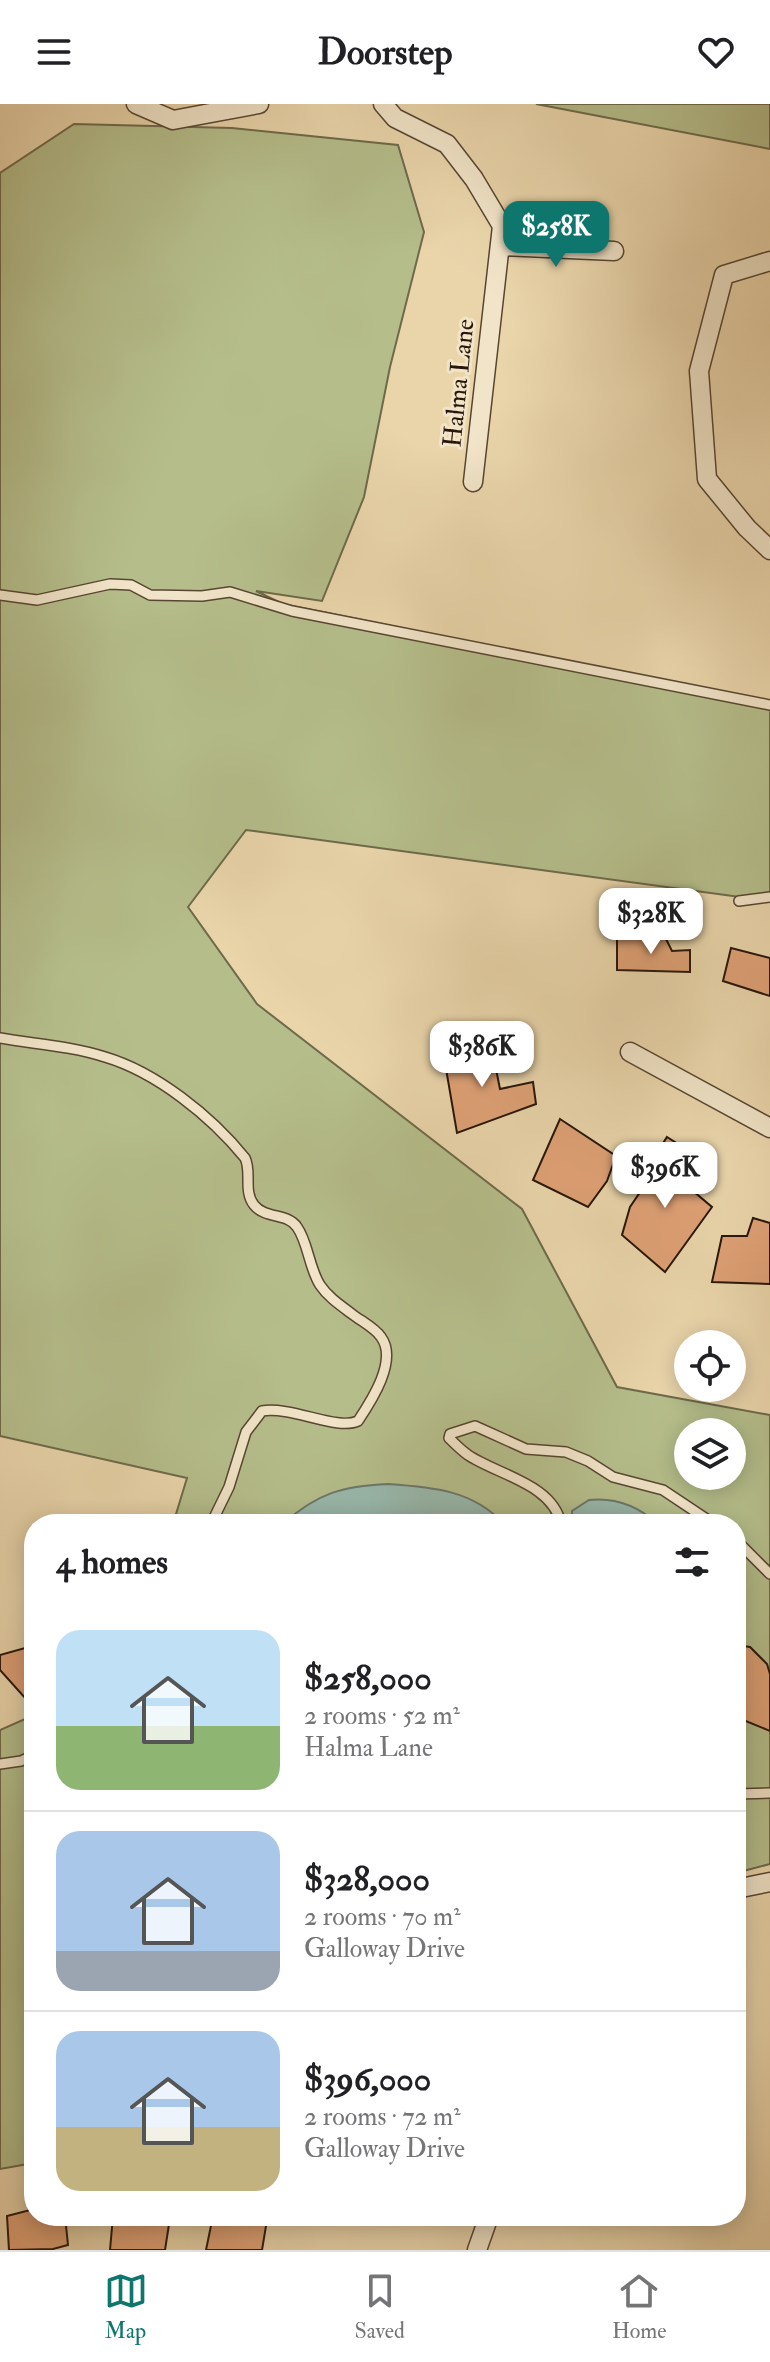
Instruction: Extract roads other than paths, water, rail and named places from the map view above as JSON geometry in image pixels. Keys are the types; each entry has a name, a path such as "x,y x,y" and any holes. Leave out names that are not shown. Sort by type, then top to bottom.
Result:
{"street":[{"path":"136,104 173,120 259,104"},
{"name":"Halma Lane","path":"383,104 395,118 447,144 474,179 502,226 473,482"},
{"path":"500,246 614,251"},
{"path":"770,261 724,275 699,371 707,479 747,528 770,550"},
{"path":"630,1052 770,1128"},
{"path":"746,1887 770,1882"},
{"path":"477,2250 485,2226"}],"lane":[{"path":"0,595 37,600 110,584 131,585 150,595 202,596 230,592 292,611 770,705"},
{"path":"739,901 770,897"},
{"path":"0,1038 113,1059 162,1086 207,1118 249,1165 249,1191 254,1206 264,1214 287,1220 297,1227 320,1286 332,1299 380,1334 387,1347 384,1373 358,1421 351,1424 322,1420 284,1409 262,1411 246,1432 229,1487 216,1514"},
{"path":"559,1514 542,1495 467,1454 449,1438 450,1434 475,1426 526,1449 566,1452 613,1477 663,1490 699,1514"},
{"path":"746,1548 770,1574"},
{"path":"0,1764 24,1760"},
{"path":"746,1794 770,1793"}]}
